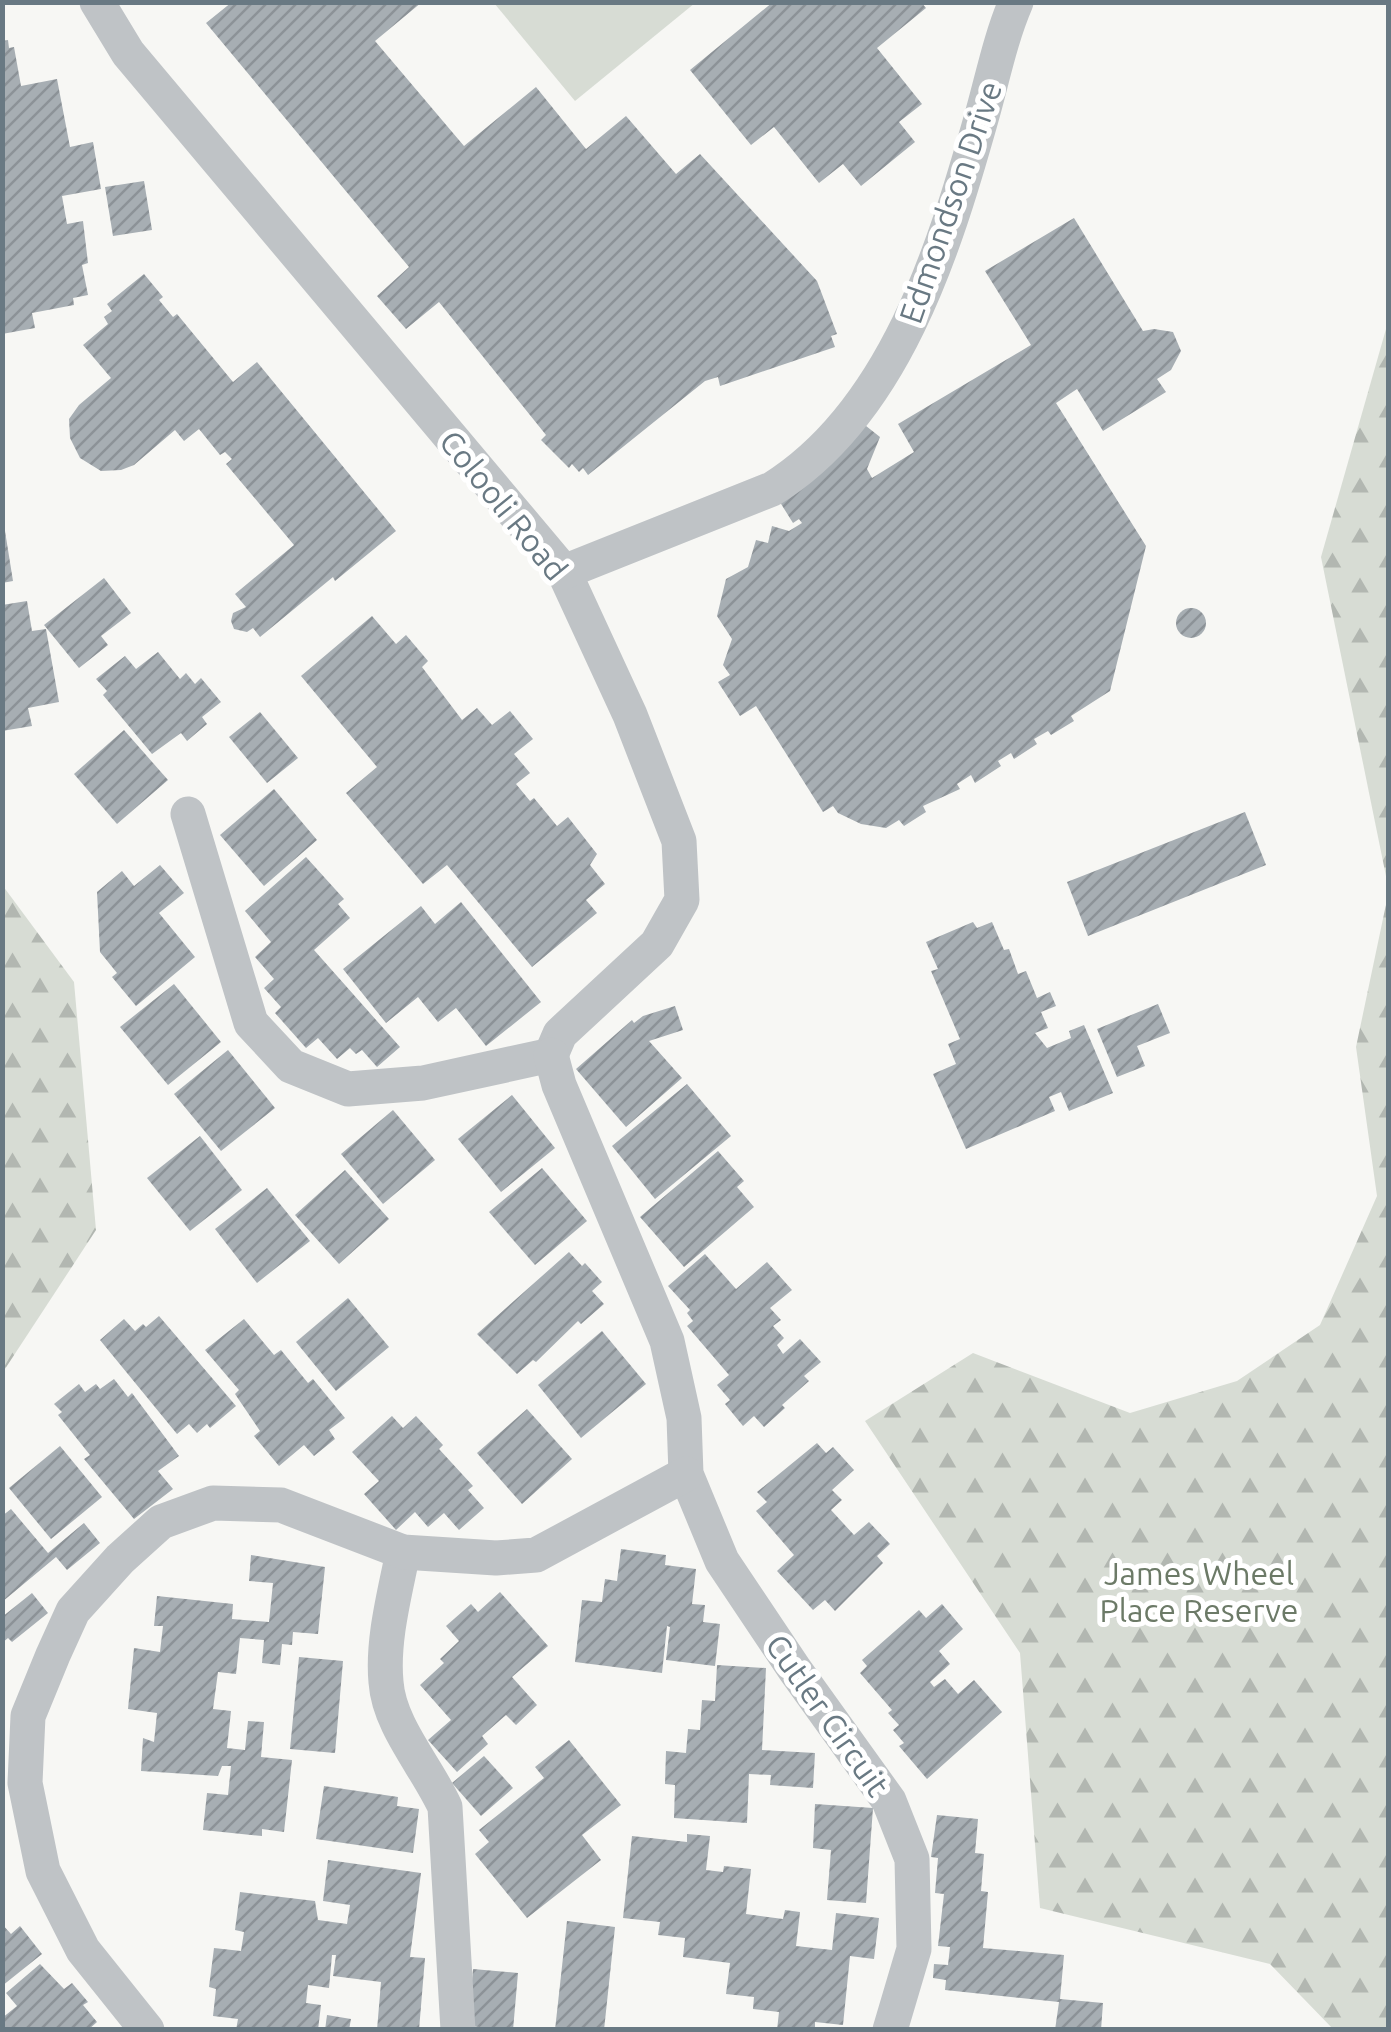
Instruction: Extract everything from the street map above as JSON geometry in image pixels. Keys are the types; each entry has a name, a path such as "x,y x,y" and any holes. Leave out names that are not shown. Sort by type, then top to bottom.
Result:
{"street":[{"name":"Colooli Road","path":"97,2 128,52 564,572 630,715 679,841 682,900 658,944 560,1034 551,1054"},
{"name":"Edmondson Drive","path":"564,572 772,489 796,474 843,424 894,355 918,309 970,158 1016,2"},
{"path":"188,814 251,1023 292,1066 348,1089 423,1084 551,1054"},
{"name":"Cutler Circuit","path":"551,1054 559,1085 667,1341 684,1418 686,1474 722,1561 889,1800 912,1859 914,1949 890,2030"},
{"path":"147,2030 84,1950 44,1871 25,1783 28,1716 73,1611 120,1559 161,1522 212,1503 281,1505 403,1552 496,1558 536,1554 686,1474"},
{"path":"403,1552 391,1616 386,1683 399,1722 444,1807 458,2030"}],"green space":[{"path":"494,3 695,3 575,101"},
{"path":"1388,322 1388,886 1321,557"},
{"path":"3,886 74,982 96,1230 3,1372"},
{"name":"James Wheel Place Reserve","path":"1388,895 1388,2029 1334,2030 1270,1964 1040,1908 1020,1653 865,1421 973,1353 1130,1413 1237,1381 1320,1325 1377,1196 1356,1047"}],"building":[{"path":"232,2 422,2 375,41 464,146 536,87 586,149 626,116 676,174 700,154 817,281 837,334 831,336 835,347 720,386 718,377 705,381 588,475 583,468 579,472 572,464 569,468 541,440 546,435 439,302 406,329 377,296 409,267 206,23"},
{"path":"773,2 921,2 926,8 877,48 922,104 899,122 915,142 861,186 843,164 819,183 774,127 751,145 690,70"},
{"path":"8,40 9,48 14,47 21,86 57,79 70,147 93,142 101,189 62,196 67,224 83,221 88,263 82,265 88,295 73,298 74,305 32,313 35,328 2,334 2,41"},
{"path":"144,181 152,230 113,236 105,187"},
{"path":"1074,218 1143,331 1173,332 1181,351 1171,370 1157,379 1166,392 1103,431 1077,389 1056,403 1146,546 1110,691 1071,716 1074,721 1051,735 1048,731 1034,739 1037,744 1014,759 1011,753 998,761 1001,766 975,783 971,775 957,784 960,789 923,806 926,812 904,826 899,820 886,828 861,824 838,813 833,806 823,812 756,706 740,716 718,682 730,675 723,665 732,639 717,616 726,579 748,567 756,540 768,543 772,526 789,531 802,523 799,519 793,523 778,499 861,422 880,437 867,469 872,478 914,452 898,424 1031,345 985,271"},
{"path":"144,274 173,317 177,314 233,382 257,362 396,531 260,637 253,628 247,632 234,629 233,613 246,607 235,594 294,545 226,464 232,459 225,452 220,455 199,429 184,441 175,430 134,465 101,471 80,458 70,438 69,419 79,405 111,378 83,345 108,324 104,317 112,311 107,304"},
{"path":"5,531 13,581 2,583 2,532"},
{"path":"104,578 131,613 101,636 108,645 79,668 44,625"},
{"path":"27,601 32,631 46,629 59,702 28,708 32,726 2,731 2,605"},
{"path":"1191,608 1202,612 1206,623 1202,634 1191,638 1180,634 1176,623 1180,612"},
{"path":"372,616 396,644 406,635 428,661 422,667 462,720 477,708 492,725 510,711 533,739 514,754 530,773 516,784 530,801 534,798 557,826 568,817 597,854 590,865 605,884 586,900 597,913 532,967 447,865 423,884 346,793 377,767 301,676"},
{"path":"158,652 180,679 186,673 195,684 201,678 221,702 202,717 207,724 187,741 181,733 152,754 103,695 107,691 96,679 125,656 136,669"},
{"path":"260,712 298,758 267,783 229,737"},
{"path":"124,730 168,780 117,824 74,774"},
{"path":"274,789 317,840 264,886 220,835"},
{"path":"1245,812 1266,865 1088,936 1067,882"},
{"path":"306,857 344,899 338,904 350,918 314,950 400,1047 377,1067 362,1050 356,1054 350,1048 337,1059 318,1038 306,1048 275,1013 281,1007 264,988 274,979 255,957 271,942 245,911"},
{"path":"160,865 184,893 159,913 195,957 136,1006 112,977 117,973 100,952 97,892 122,871 134,886"},
{"path":"461,902 541,1002 486,1046 456,1008 438,1022 418,997 386,1023 343,969 421,906 435,924"},
{"path":"973,922 977,928 992,922 1004,950 1009,949 1018,974 1026,971 1037,998 1050,992 1056,1006 1041,1012 1048,1028 1035,1033 1047,1048 1071,1038 1069,1031 1084,1025 1113,1093 1069,1111 1061,1092 1049,1097 1055,1111 966,1149 933,1074 956,1064 948,1044 960,1039 931,971 938,969 926,942"},
{"path":"174,984 221,1042 168,1085 120,1027"},
{"path":"1158,1004 1170,1033 1137,1046 1145,1066 1117,1077 1097,1029"},
{"path":"675,1006 683,1030 649,1041 682,1078 626,1127 576,1069 632,1020 634,1023 643,1016"},
{"path":"228,1050 275,1108 221,1151 174,1094"},
{"path":"687,1084 731,1136 655,1199 612,1146"},
{"path":"512,1095 555,1148 501,1192 458,1139"},
{"path":"393,1110 435,1160 383,1204 341,1154"},
{"path":"200,1136 242,1190 190,1231 147,1178"},
{"path":"718,1151 744,1181 737,1187 754,1207 684,1267 640,1217"},
{"path":"542,1168 587,1221 535,1265 489,1212"},
{"path":"345,1170 389,1219 339,1264 295,1215"},
{"path":"267,1188 310,1241 257,1283 215,1229"},
{"path":"569,1252 602,1282 592,1291 604,1304 581,1324 578,1321 536,1362 533,1360 517,1374 477,1334"},
{"path":"705,1254 736,1289 767,1262 792,1290 770,1308 781,1320 773,1326 784,1338 777,1345 783,1354 800,1339 821,1362 804,1376 809,1381 764,1427 754,1416 743,1426 725,1404 730,1400 717,1385 729,1375 687,1326 693,1321 687,1313 690,1310 668,1286"},
{"path":"348,1298 389,1347 336,1391 296,1342"},
{"path":"159,1316 236,1406 210,1428 207,1424 197,1433 189,1424 177,1434 100,1340 124,1319 135,1331"},
{"path":"244,1319 274,1355 281,1350 308,1383 313,1379 345,1418 329,1430 335,1439 314,1456 304,1445 279,1466 254,1436 260,1431 235,1394 239,1390 205,1350"},
{"path":"602,1331 646,1384 581,1438 538,1385"},
{"path":"114,1379 128,1397 132,1393 179,1456 158,1471 173,1489 134,1519 84,1459 90,1455 58,1415 62,1412 54,1404 79,1384 85,1392 96,1384 100,1389"},
{"path":"527,1409 572,1459 522,1504 477,1453"},
{"path":"392,1416 403,1428 416,1416 443,1445 439,1449 473,1486 468,1490 484,1508 459,1530 444,1513 428,1527 415,1512 396,1530 364,1494 379,1481 352,1452"},
{"path":"817,1443 826,1453 833,1447 854,1470 832,1490 842,1500 831,1510 854,1535 869,1522 890,1544 877,1556 883,1563 835,1611 825,1600 813,1610 777,1571 794,1555 756,1511 767,1502 757,1492"},
{"path":"60,1446 102,1497 51,1539 9,1488"},
{"path":"11,1509 48,1553 84,1523 100,1543 67,1570 56,1557 2,1602 2,1516"},
{"path":"621,1549 666,1555 665,1565 696,1569 692,1604 705,1605 703,1622 720,1624 715,1666 666,1660 670,1627 667,1626 662,1673 575,1662 582,1600 602,1602 605,1579 617,1581"},
{"path":"251,1555 325,1567 318,1634 293,1632 292,1645 282,1644 280,1665 262,1663 264,1640 240,1638 236,1674 218,1672 213,1709 231,1711 227,1748 245,1750 248,1721 264,1722 261,1757 292,1760 284,1832 262,1829 262,1836 203,1830 207,1793 228,1795 231,1766 222,1766 218,1776 141,1771 143,1738 154,1742 157,1713 128,1709 134,1648 160,1652 163,1626 154,1626 157,1596 233,1604 232,1619 269,1622 273,1583 249,1581"},
{"path":"500,1592 548,1646 512,1677 537,1705 516,1725 506,1715 482,1736 488,1744 457,1772 428,1740 451,1720 420,1685 444,1663 440,1659 459,1641 446,1626 471,1604 478,1612"},
{"path":"32,1593 48,1613 12,1642 8,1638 2,1643 2,1617"},
{"path":"942,1604 963,1629 939,1651 950,1664 930,1682 934,1687 945,1679 958,1694 974,1680 1002,1712 927,1779 899,1746 904,1743 893,1730 899,1725 888,1713 892,1710 860,1673 867,1666 862,1660 919,1610 926,1618"},
{"path":"299,1657 343,1661 335,1753 290,1749"},
{"path":"717,1665 766,1668 762,1750 815,1753 813,1788 770,1785 771,1775 749,1774 747,1823 674,1818 675,1785 665,1784 666,1751 686,1753 688,1729 700,1730 702,1700 715,1701"},
{"path":"569,1740 621,1805 582,1835 601,1860 527,1918 475,1854 489,1842 479,1830 544,1778 535,1767"},
{"path":"484,1756 513,1788 481,1816 452,1783"},
{"path":"324,1786 398,1797 397,1806 419,1809 413,1853 316,1839"},
{"path":"815,1804 873,1808 866,1903 827,1900 831,1850 813,1848"},
{"path":"937,1815 978,1819 975,1853 984,1854 981,1891 988,1892 983,1948 1064,1955 1060,1999 1103,2003 1101,2030 1055,2030 1059,2002 945,1990 946,1980 933,1978 934,1964 948,1965 950,1947 938,1946 944,1894 935,1893 938,1858 931,1857"},
{"path":"687,1834 710,1836 706,1870 723,1872 724,1866 751,1869 746,1914 783,1919 785,1910 800,1912 796,1946 832,1950 836,1913 879,1918 874,1959 850,1956 843,2025 815,2022 815,2030 777,2030 779,2012 753,2009 754,1997 726,1994 730,1963 683,1957 685,1938 658,1935 660,1922 623,1918 632,1836 687,1842"},
{"path":"328,1860 421,1873 410,1957 425,1958 419,2030 377,2030 381,1982 333,1976 336,1955 332,1955 329,1988 308,1985 306,2003 321,2005 318,2030 236,2030 238,2019 213,2016 216,1989 209,1987 214,1948 241,1951 244,1932 235,1930 240,1892 315,1901 318,1920 347,1924 350,1905 323,1901"},
{"path":"567,1921 615,1927 604,2030 555,2030"},
{"path":"2,1924 11,1934 20,1926 42,1954 2,1986"},
{"path":"40,1964 64,1989 72,1983 88,2002 83,2005 97,2022 88,2030 2,2030 2,2018 17,2006 6,1993"},
{"path":"473,1969 518,1973 513,2030 468,2026"},
{"path":"327,2015 351,2019 349,2030 325,2030"}]}
